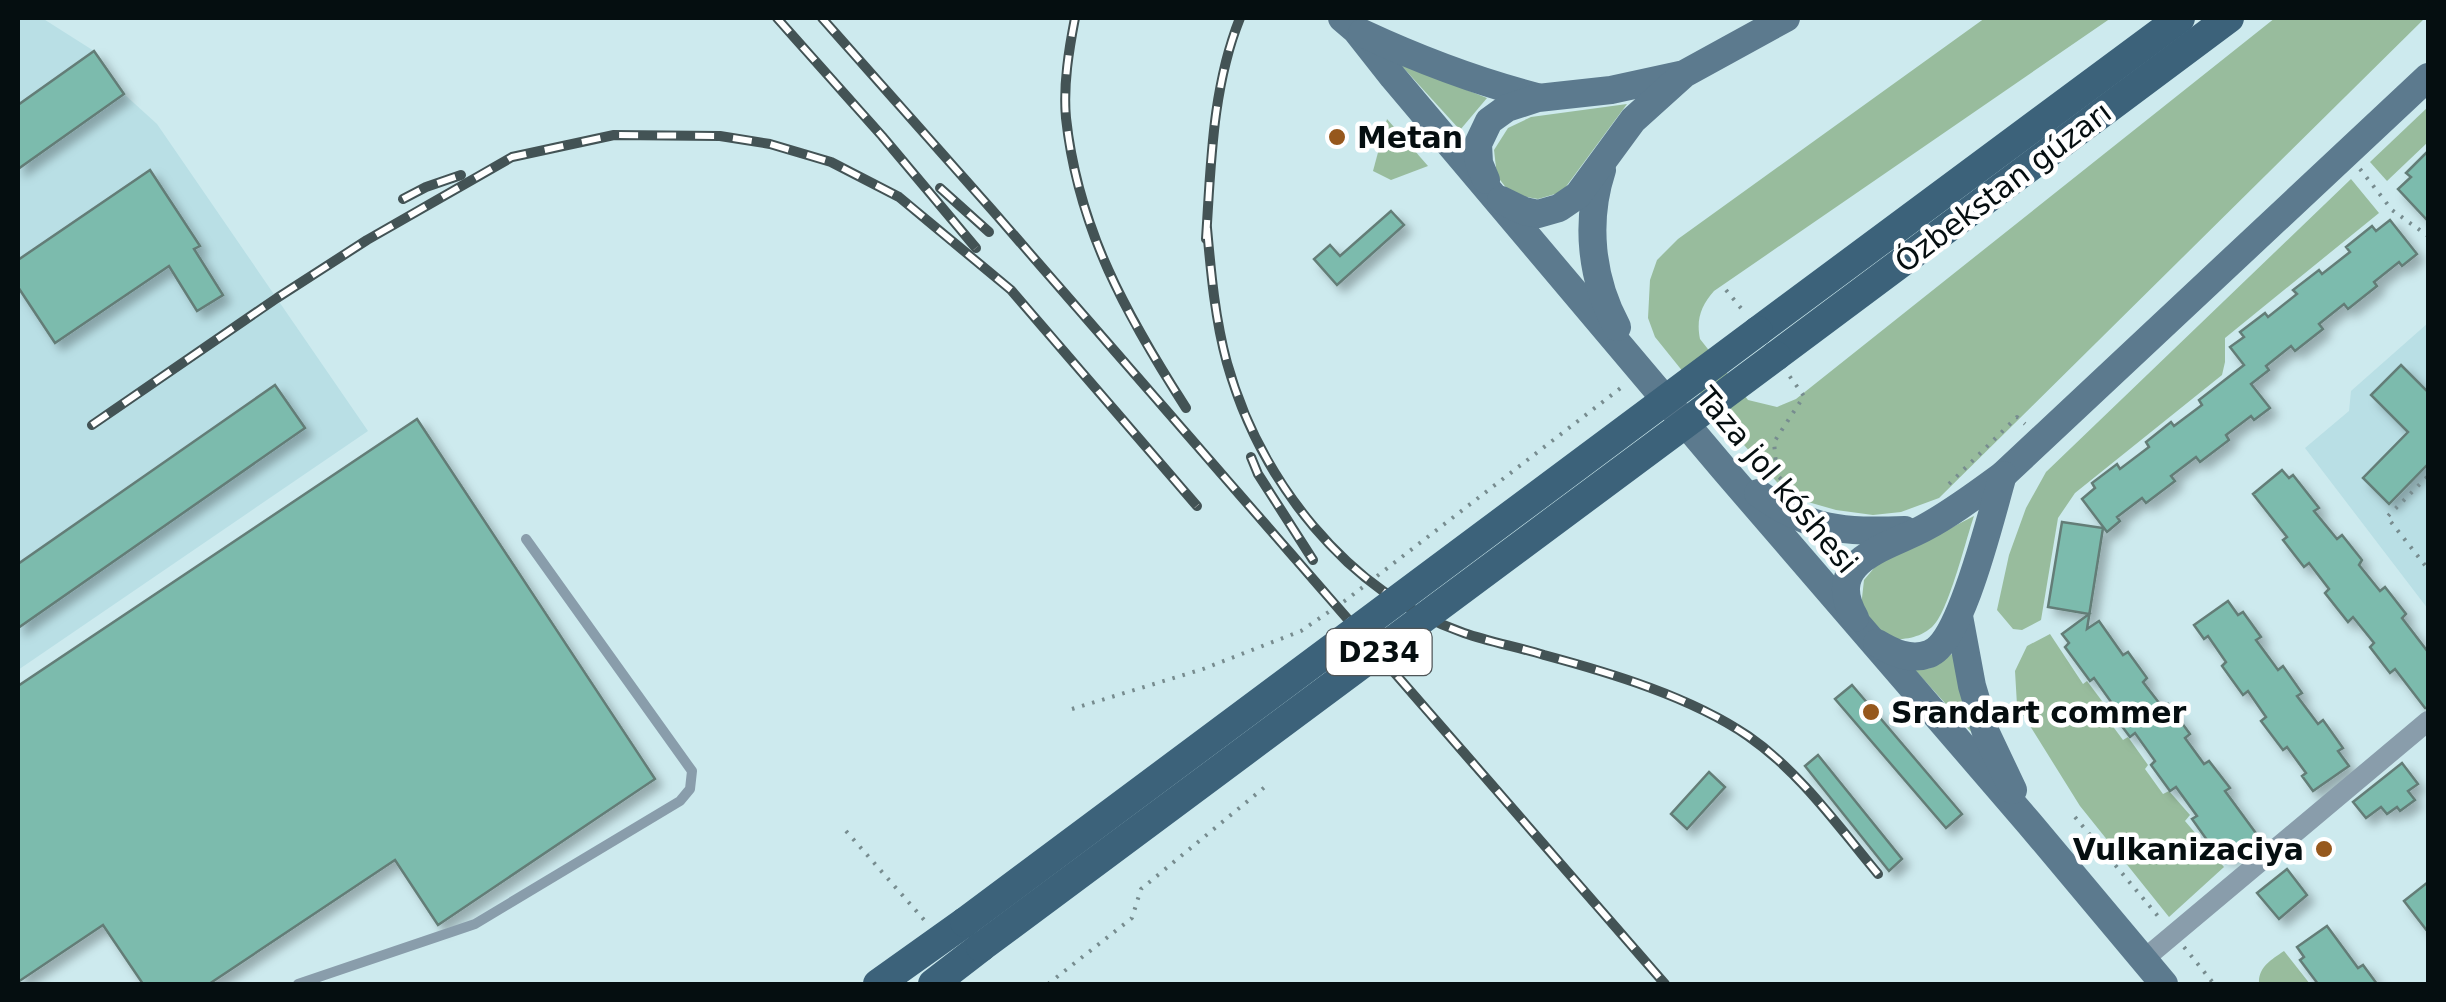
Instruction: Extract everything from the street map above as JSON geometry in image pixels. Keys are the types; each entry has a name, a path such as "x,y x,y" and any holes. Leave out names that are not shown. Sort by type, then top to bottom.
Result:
{"main road":[{"path":"1684,74 1611,90 1538,98 1507,108 1489,121 1478,144 1479,163 1492,193 1524,211 1538,214 1559,208 1578,196 1633,120 1684,74 1786,18"},
{"name":"Ózbekstan gúzarı","path":"1753,324 2180,18"},
{"name":"Ózbekstan gúzarı","path":"1781,363 2229,18"},
{"path":"1349,24 1421,60 1538,98"},
{"name":"Taza jol kóshesi","path":"1349,24 1492,193 1630,374 1722,468 2164,984"},
{"path":"2003,475 1959,616 1940,647 1926,655 1894,654 1866,635 1850,610 1847,596 1848,580 1868,553 1954,511 2003,475 2428,77"},
{"path":"1607,155 1594,194 1595,269 1630,374"},
{"name":"D234","path":"932,984 973,934 1753,324"},
{"name":"D234","path":"878,984 973,934 1781,363"},
{"path":"1722,468 1793,517 1823,528 1859,532 1922,529"},
{"path":"1959,616 1986,734 2029,822"}],"street":[{"path":"2143,960 2428,720"}],"lane":[{"path":"298,984 475,924 680,800 690,789 692,771 526,539"}],"path":[{"path":"2360,169 2392,210 2428,236"},
{"path":"1726,290 1753,324"},
{"path":"1781,363 1804,396 1774,442 1777,475 1784,482"},
{"path":"1072,708 1203,669 1300,632 1346,600 1630,374"},
{"path":"1938,495 2018,417"},
{"path":"2427,478 2387,516 2428,569"},
{"path":"1048,984 1132,918 1141,890 1266,786"},
{"path":"2074,817 2214,984"},
{"path":"846,830 929,924"}],"shaded area":[{"path":"18,18 42,18 94,51 124,94 157,124 368,431 18,670"},
{"path":"2428,323 2428,609 2305,448 2349,411 2351,391"}],"green space":[{"path":"1985,18 2111,18 1714,291 1701,313 1700,339 1748,400 1777,407 1796,399 2275,18 2425,18 1939,498 1901,512 1873,515 1808,502 1783,489 1655,337 1648,318 1650,280 1657,260 1678,239"},
{"path":"1399,63 1487,98 1460,130"},
{"path":"1627,104 1562,192 1538,199 1511,194 1497,176 1494,150 1508,128 1531,117"},
{"path":"2428,107 2428,142 2387,181 2370,162"},
{"path":"1387,119 1428,166 1391,180 1373,171"},
{"path":"2351,179 2379,213 2225,338 2222,375 2075,493 2058,518 2041,620 2022,630 2013,629 1997,610 2009,555 2026,508 2046,472"},
{"path":"1974,516 1938,619 1916,636 1887,640 1861,607 1864,580 1880,561"},
{"path":"2050,634 2083,684 2087,681 2108,709 2103,713 2123,740 2128,737 2148,765 2145,769 2163,794 2169,791 2190,815 2185,821 2224,867 2169,917 2080,806 2017,705 2015,671 2027,646"},
{"path":"1955,652 1974,735 1915,670 1931,668"},
{"path":"2284,951 2310,984 2259,984 2263,968"}],"building":[{"path":"94,51 124,94 18,169 18,105"},
{"path":"2428,151 2428,221 2398,189 2411,177 2406,173"},
{"path":"150,170 200,246 194,249 223,295 197,311 169,266 55,343 18,287 18,260"},
{"path":"1391,211 1404,225 1337,285 1314,259 1330,245 1340,256"},
{"path":"2390,220 2417,254 2402,266 2399,262 2348,309 2344,304 2319,324 2323,329 2295,351 2291,346 2266,366 2269,370 2251,384 2270,408 2254,420 2251,416 2226,435 2229,440 2200,462 2196,457 2171,476 2175,481 2146,503 2142,498 2117,517 2120,521 2107,532 2082,499 2095,488 2092,483 2117,464 2120,469 2149,447 2146,442 2202,405 2199,400 2244,365 2230,347 2244,337 2240,332 2265,313 2268,317 2297,294 2293,290 2350,252 2346,247 2372,226 2376,231"},
{"path":"2401,365 2428,392 2428,464 2389,504 2363,478 2408,432 2371,395"},
{"path":"275,385 305,428 18,628 18,564"},
{"path":"417,419 655,779 438,925 395,860 209,984 143,984 103,925 18,982 18,686"},
{"path":"2282,470 2289,478 2293,475 2319,508 2314,511 2337,539 2342,535 2380,591 2385,587 2406,614 2402,618 2428,652 2428,708 2395,669 2390,673 2370,647 2374,643 2353,617 2348,622 2325,593 2329,589 2309,563 2304,567 2283,540 2287,537 2253,494"},
{"path":"2062,522 2103,528 2087,629 2099,621 2123,655 2128,652 2147,678 2143,682 2163,708 2168,704 2190,734 2185,738 2204,764 2209,761 2230,788 2225,791 2258,836 2227,859 2221,850 2217,854 2192,819 2197,816 2176,787 2170,791 2135,733 2130,737 2109,709 2114,706 2094,678 2090,681 2065,647 2069,643 2062,634 2089,614 2048,607"},
{"path":"2228,601 2238,615 2243,612 2261,637 2256,640 2278,670 2283,666 2302,693 2297,696 2318,724 2323,720 2343,748 2338,751 2349,766 2313,791 2302,776 2306,773 2287,747 2283,750 2261,721 2266,717 2248,691 2243,695 2222,666 2226,662 2208,636 2204,639 2194,625"},
{"path":"1852,685 1962,814 1946,828 1835,699"},
{"path":"1818,755 1902,859 1889,871 1805,766"},
{"path":"2402,763 2418,784 2408,791 2415,800 2400,811 2397,807 2387,814 2381,807 2366,818 2353,802"},
{"path":"1709,772 1725,787 1687,829 1671,814"},
{"path":"2287,869 2307,895 2279,919 2257,893"},
{"path":"2428,882 2428,932 2404,901"},
{"path":"2327,926 2358,968 2363,965 2377,984 2318,984 2300,960 2304,957 2297,947"}],"railway":[{"path":"777,18 976,248"},
{"path":"822,18 1665,984"},
{"path":"1075,18 1065,106 1082,197 1125,305 1186,408"},
{"path":"1206,239 1218,99 1240,18"},
{"path":"92,425 367,240 512,157 614,135 720,136 770,144 831,162 899,197 1011,290 1197,506"},
{"path":"403,199 461,175"},
{"path":"940,188 989,232"},
{"path":"1207,228 1219,330 1242,407 1285,489 1346,560 1382,590 1421,614 1464,633 1623,678 1726,722 1785,766 1878,874"},
{"path":"1251,457 1313,560"}],"place":[{"name":"Metan","path":"1337,137"},
{"name":"Srandart commer","path":"1871,712"},
{"name":"Vulkanizaciya","path":"2324,849"}]}
